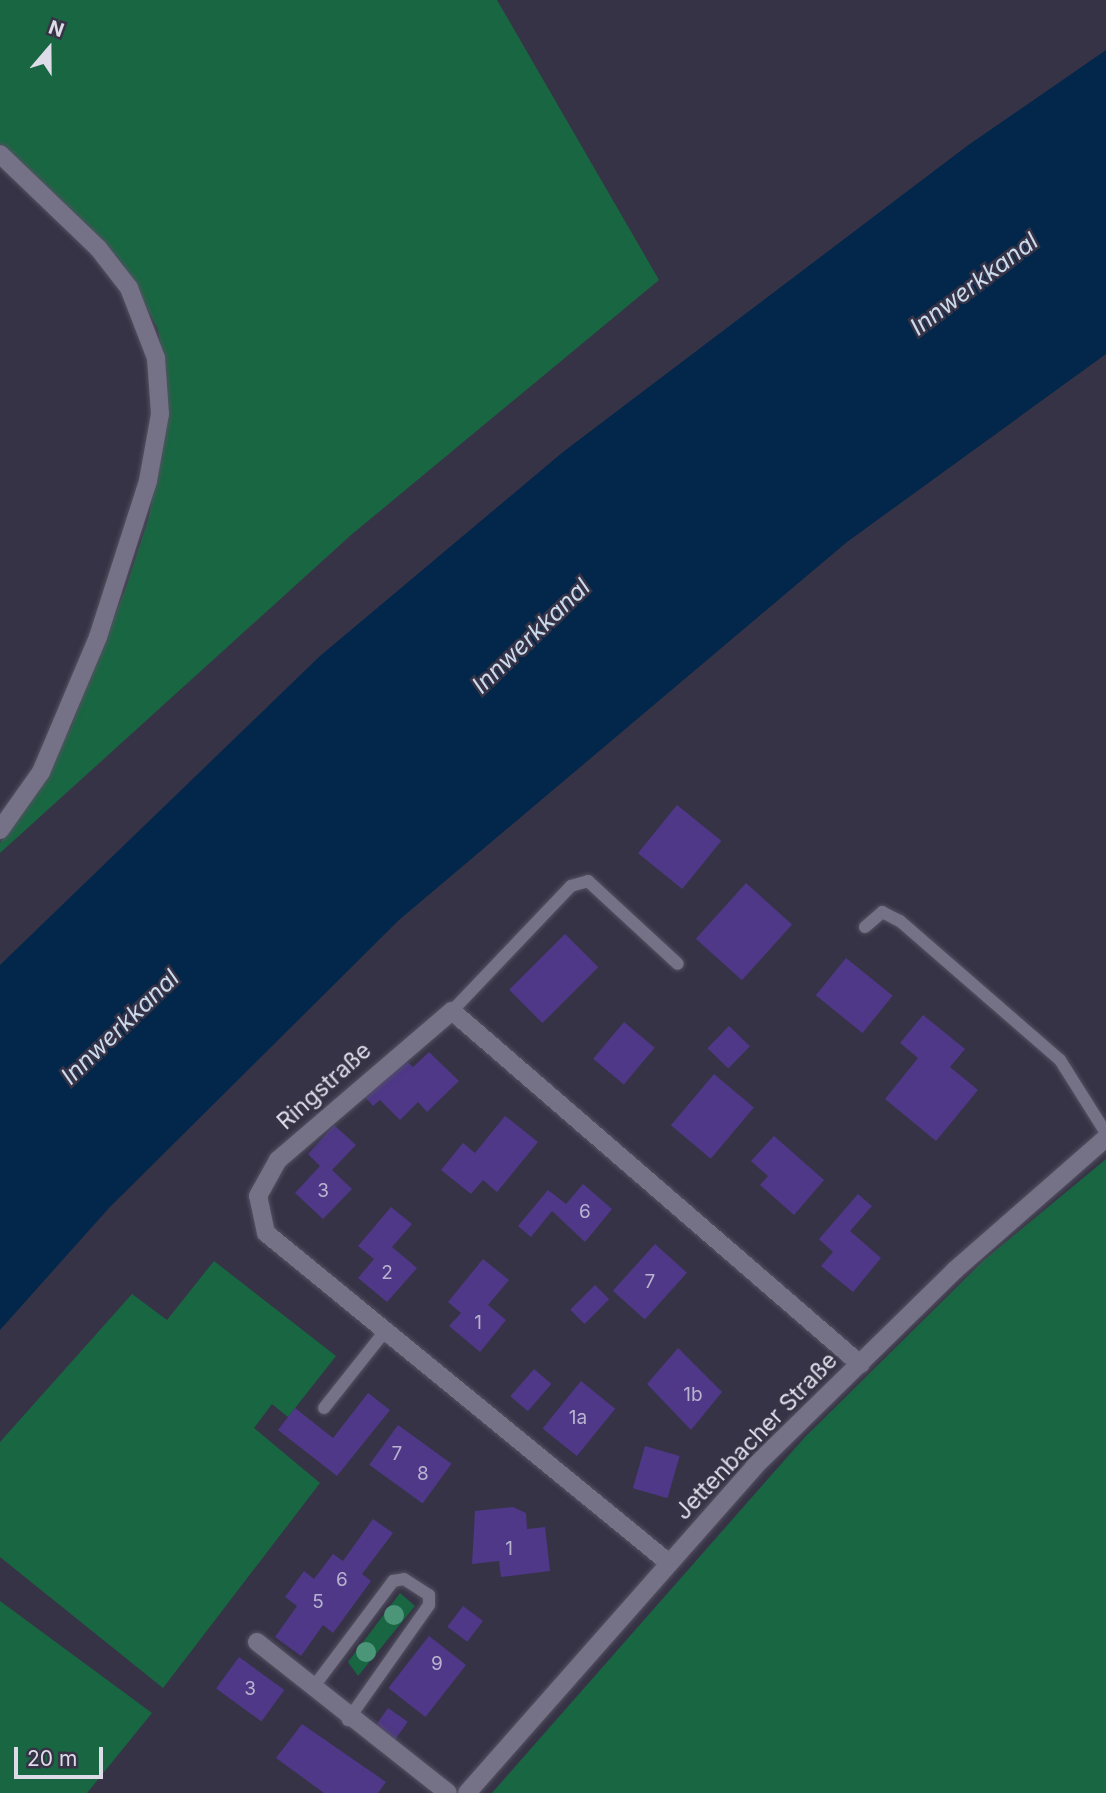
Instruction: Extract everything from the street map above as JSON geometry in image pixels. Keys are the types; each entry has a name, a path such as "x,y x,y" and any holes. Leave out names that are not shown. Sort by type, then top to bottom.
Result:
{"street":[{"path":"0,154 98,248 129,288 156,358 160,414 148,481 98,638 41,772 0,830"},
{"path":"452,1011 860,1364"},
{"name":"Ringstraße","path":"452,1011 278,1160 258,1196 266,1233 669,1563"},
{"name":"Jettenbacher Straße","path":"467,1793 669,1563 860,1364 1106,1135"},
{"path":"257,1642 316,1685 348,1720 448,1793"}],"lane":[{"path":"452,1011 571,886 587,881 678,964"},
{"path":"865,927 882,912 900,922 1060,1060 1106,1135"},
{"path":"324,1408 384,1331"},
{"path":"316,1685 393,1581 404,1579 429,1595 429,1605 348,1720"}],"green space":[{"path":"0,0 497,0 659,280 351,535 0,853 0,843 70,729 126,587 148,520 169,415 158,329 122,263 0,144"},
{"path":"1106,1159 1106,1793 492,1793 804,1438 984,1260"},
{"path":"214,1261 336,1356 288,1417 272,1404 254,1428 320,1483 163,1688 0,1557 0,1442 132,1294 167,1320"},
{"path":"400,1593 415,1606 358,1676 348,1662"},
{"path":"0,1601 152,1713 87,1793 0,1793"}],"water":[{"name":"Innwerkkanal","path":"1106,50 1106,354 847,542 399,920 109,1208 0,1330 0,965 320,656 563,452 967,146"}],"building":[{"path":"677,805 721,841 682,889 638,853"},
{"path":"746,883 792,924 742,980 696,939"},
{"path":"565,934 598,967 542,1023 509,990"},
{"path":"846,958 893,996 862,1033 816,995"},
{"path":"923,1015 965,1049 950,1067 978,1090 936,1141 885,1099 918,1058 900,1043"},
{"path":"624,1022 655,1048 624,1084 593,1059"},
{"path":"729,1026 750,1046 728,1068 707,1048"},
{"path":"429,1052 459,1081 427,1112 418,1102 400,1120 380,1100 373,1106 363,1095 402,1057 413,1067"},
{"path":"714,1074 754,1107 711,1159 671,1125"},
{"path":"505,1116 538,1142 497,1192 483,1180 471,1194 441,1170 463,1143 475,1153"},
{"path":"334,1125 356,1145 332,1170 352,1189 323,1219 295,1193 320,1166 308,1154"},
{"path":"774,1136 824,1180 794,1215 760,1185 768,1176 751,1161"},
{"path":"583,1184 612,1209 585,1242 552,1211 531,1237 518,1226 548,1190 566,1204"},
{"path":"858,1194 872,1206 850,1231 881,1258 853,1292 821,1266 833,1252 819,1239"},
{"path":"391,1207 412,1224 392,1247 417,1268 387,1302 358,1278 374,1259 358,1246"},
{"path":"655,1244 687,1273 645,1320 613,1291"},
{"path":"483,1259 509,1280 488,1305 506,1320 480,1352 449,1326 461,1313 448,1302"},
{"path":"595,1285 609,1299 584,1324 570,1310"},
{"path":"678,1348 722,1392 691,1430 647,1384"},
{"path":"534,1369 551,1384 528,1411 510,1396"},
{"path":"581,1381 615,1409 577,1456 543,1428"},
{"path":"368,1393 390,1410 337,1476 278,1430 295,1408 333,1438"},
{"path":"398,1425 451,1464 423,1503 369,1465"},
{"path":"645,1446 680,1456 667,1498 633,1488"},
{"path":"513,1507 526,1513 527,1529 545,1527 550,1571 501,1577 499,1561 472,1564 475,1511"},
{"path":"373,1519 393,1533 362,1574 371,1581 333,1633 323,1625 301,1656 275,1637 297,1606 285,1597 304,1571 314,1579 333,1554 343,1561"},
{"path":"463,1606 483,1621 467,1642 447,1627"},
{"path":"429,1636 466,1665 425,1717 388,1688"},
{"path":"239,1657 284,1690 261,1721 216,1689"},
{"path":"388,1708 408,1722 394,1741 374,1728"},
{"path":"302,1724 386,1782 378,1793 324,1793 276,1758"}]}
